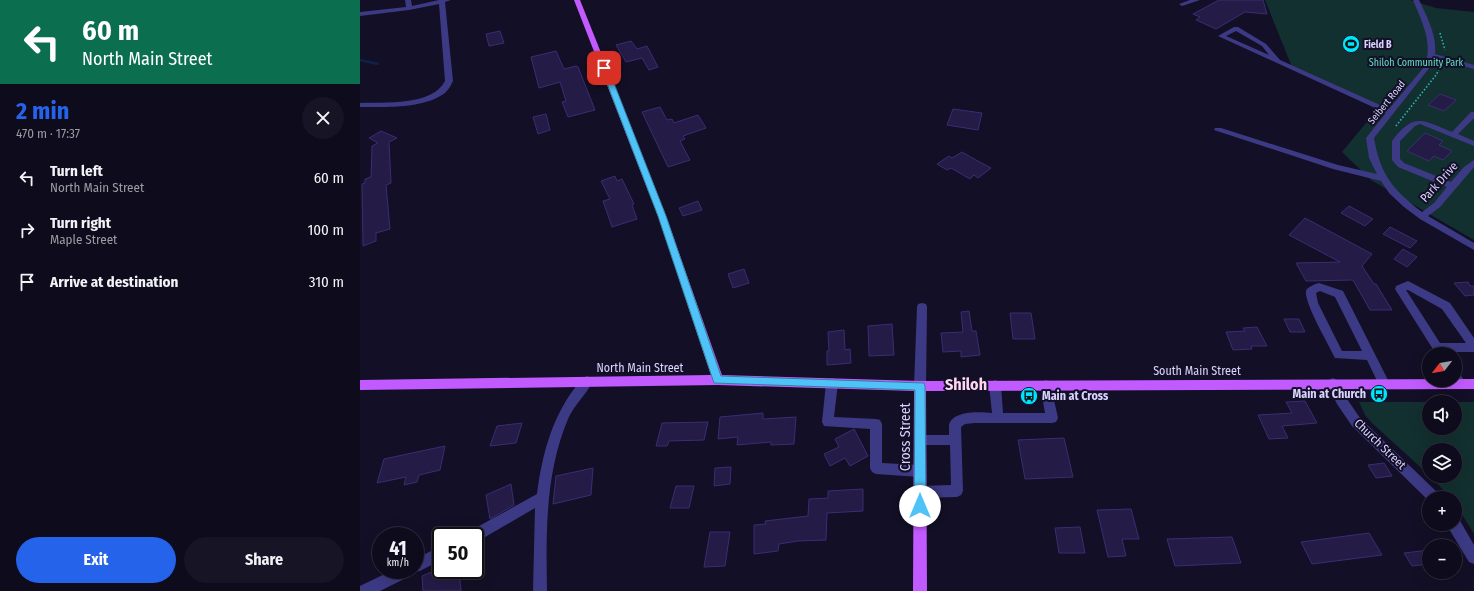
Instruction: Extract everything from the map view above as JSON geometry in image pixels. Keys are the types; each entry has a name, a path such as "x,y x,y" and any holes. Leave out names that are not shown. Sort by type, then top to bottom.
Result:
{"main road":[{"path":"577,0 662,216 718,380"},
{"name":"North Main Street","path":"360,385 718,380 920,386"},
{"name":"South Main Street","path":"1462,381 1474,384"},
{"name":"South Main Street","path":"920,386 1333,383 1384,384 1422,382"},
{"name":"Cross Street","path":"920,386 920,591"}],"street":[{"path":"408,0 409,8"},
{"path":"1182,4 1197,0"},
{"path":"1416,0 1431,36 1433,56 1474,67"},
{"path":"360,14 409,8 445,1 449,81 446,90 441,94 423,100 360,105"},
{"path":"1280,63 1264,45 1244,31 1236,28 1221,36 1272,61 1280,63 1391,113"},
{"name":"Seibert Road","path":"1433,56 1428,66 1370,138 1371,152 1376,167 1402,200 1422,216 1474,247"},
{"path":"1453,135 1474,114"},
{"path":"1452,186 1401,165 1396,160 1396,141 1412,124 1421,122 1429,124 1474,144"},
{"path":"1218,130 1336,167 1384,179"},
{"name":"Park Drive","path":"1422,216 1430,212 1440,202 1465,170 1474,163"},
{"path":"1438,347 1400,289 1408,285 1446,306 1474,347 1462,348"},
{"path":"1370,356 1339,355 1313,303 1311,291 1319,287 1339,294 1370,356 1384,384"},
{"name":"Cross Street","path":"920,386 922,307"},
{"path":"540,591 540,528 548,458 563,416 587,381"},
{"path":"832,383 828,422 876,424 876,468 920,470"},
{"name":"Church Street","path":"1333,383 1341,400 1356,422 1428,491"},
{"path":"994,385 998,418"},
{"path":"920,492 957,491 955,425 958,421 968,418 1052,418 1046,385"},
{"path":"920,440 955,440"},
{"path":"484,532 543,497"},
{"path":"1458,531 1474,557"},
{"path":"365,591 389,579"}],"green space":[{"name":"Shiloh Community Park","path":"1265,0 1410,0 1436,8 1474,12 1474,240 1371,180 1342,152 1380,106 1292,67"},
{"path":"1359,402 1422,402 1422,435 1462,435 1462,402 1474,402 1474,534 1462,514 1462,491 1444,491 1437,483 1462,483 1462,443 1422,443 1422,469 1365,415"}],"building":[{"path":"1219,0 1263,0 1267,14 1245,12 1216,29 1196,20 1200,17 1193,14"},
{"path":"500,31 504,43 489,46 486,34"},
{"path":"631,41 637,49 647,46 658,67 649,70 642,58 626,62 616,45"},
{"path":"556,51 564,69 576,66 578,67 595,110 568,117 562,102 566,101 560,82 539,88 531,57"},
{"path":"1440,94 1456,100 1444,111 1428,105"},
{"path":"660,107 667,120 672,119 674,123 698,115 706,128 683,136 685,139 680,141 690,160 668,167 642,112"},
{"path":"953,109 982,113 978,130 947,125"},
{"path":"546,114 550,130 538,134 533,117"},
{"path":"381,131 397,138 389,142 391,183 386,185 390,229 376,233 376,241 363,246 362,184 365,183 365,179 371,177 372,146 378,143 369,138"},
{"path":"1425,133 1443,141 1439,145 1452,151 1443,160 1434,156 1429,161 1407,151"},
{"path":"962,152 991,168 978,178 974,175 970,179 951,168 947,170 937,164 949,156 952,158"},
{"path":"615,176 617,181 622,179 634,204 632,205 637,219 612,227 603,201 610,199 601,181"},
{"path":"698,201 702,210 683,216 679,208"},
{"path":"1349,206 1373,219 1365,226 1341,213"},
{"path":"1305,218 1372,254 1362,266 1374,284 1376,284 1392,310 1370,310 1353,280 1306,281 1296,263 1340,262 1289,235"},
{"path":"1390,227 1417,241 1410,248 1383,234"},
{"path":"1403,249 1417,257 1407,267 1394,259"},
{"path":"744,269 749,283 733,288 728,274"},
{"path":"1468,282 1470,286 1474,286 1474,295 1465,296 1454,283"},
{"path":"969,311 972,331 976,331 980,355 961,357 961,351 943,352 941,333 963,332 961,312"},
{"path":"1010,313 1031,313 1035,339 1013,339"},
{"path":"1284,319 1299,319 1305,332 1290,332"},
{"path":"892,324 894,355 869,356 868,326"},
{"path":"1257,327 1267,346 1251,346 1252,349 1233,350 1226,332 1245,331 1243,328"},
{"path":"844,330 845,350 850,349 851,363 827,365 827,351 829,351 828,332"},
{"path":"1305,401 1317,423 1282,426 1288,438 1269,439 1258,415 1292,413 1286,402"},
{"path":"763,413 763,419 796,417 794,444 771,445 771,442 737,445 738,437 718,439 720,417"},
{"path":"708,422 704,440 669,441 667,446 656,446 662,423"},
{"path":"522,423 516,443 490,446 497,426"},
{"path":"854,429 868,456 850,466 845,458 830,466 824,454 839,447 835,439"},
{"path":"1064,438 1073,477 1025,479 1018,440"},
{"path":"445,446 440,470 419,475 417,482 404,485 406,477 377,483 384,459"},
{"path":"1384,463 1392,476 1376,478 1368,465"},
{"path":"731,467 730,484 714,486 715,468"},
{"path":"593,468 591,495 553,504 556,476"},
{"path":"511,484 514,505 490,519 486,495"},
{"path":"676,486 694,486 689,508 670,508"},
{"path":"863,489 863,511 827,513 826,540 798,541 779,544 778,551 754,554 754,525 766,524 765,521 808,516 809,499 828,498 828,491"},
{"path":"1131,509 1139,539 1122,539 1126,556 1108,557 1097,510"},
{"path":"1080,527 1085,553 1059,553 1055,528"},
{"path":"710,532 730,532 725,566 704,567"},
{"path":"1369,533 1382,555 1312,564 1301,542"},
{"path":"1232,537 1241,563 1175,566 1167,539"},
{"path":"1422,551 1422,565 1412,566 1404,553"},
{"path":"432,572 432,579 460,579 461,591 423,591 422,579 424,579 424,575"}],"waterway":[{"path":"360,60 378,64"}],"place":[{"name":"Field B","path":"1351,44"},
{"name":"Main at Church","path":"1379,394"},
{"name":"Main at Cross","path":"1029,396"}],"district":[{"name":"Shiloh","path":"966,384"}],"route":[{"path":"604,68 662,216 718,380 920,386 920,506"}]}
